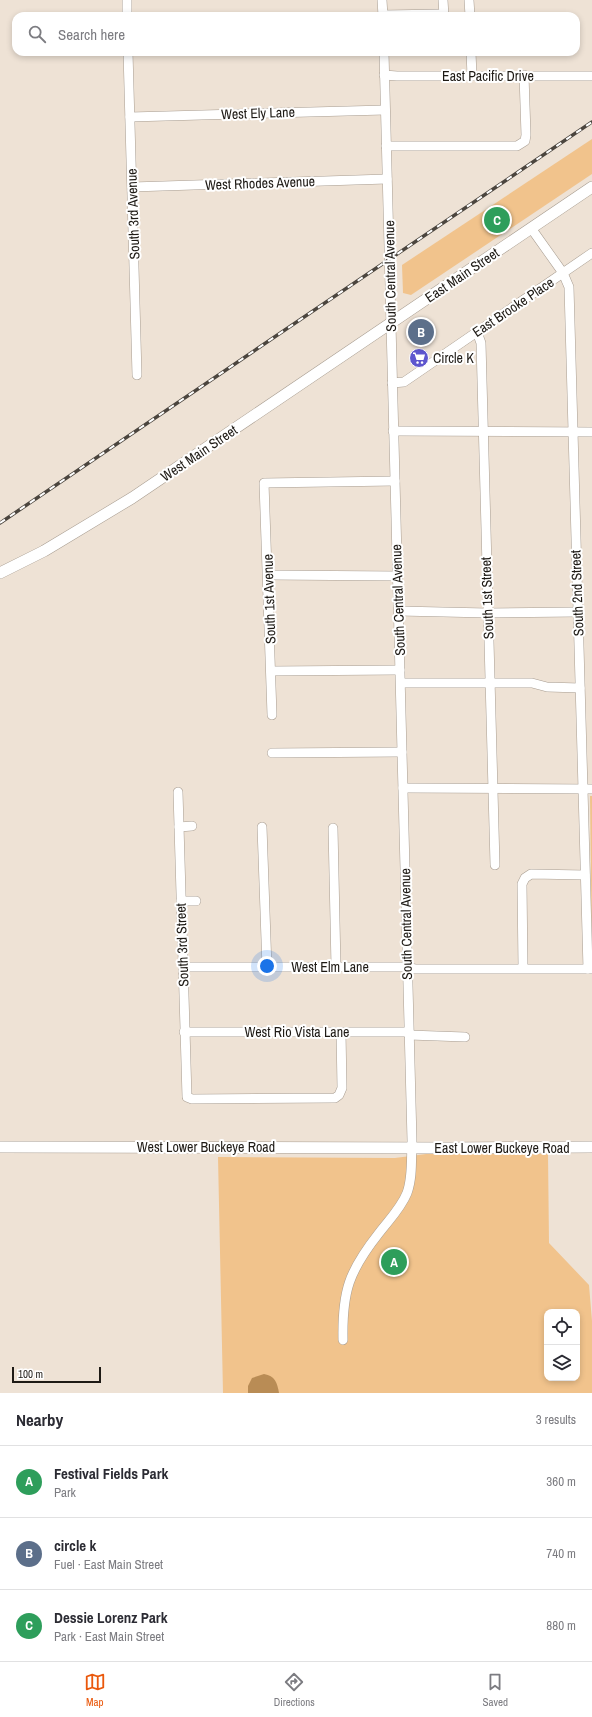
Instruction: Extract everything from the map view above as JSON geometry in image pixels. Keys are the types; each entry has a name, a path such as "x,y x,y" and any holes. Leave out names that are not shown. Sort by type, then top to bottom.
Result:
{"main road":[{"name":"East Main Street","path":"391,323 592,187"},
{"name":"West Main Street","path":"0,574 44,551 132,498 391,323"},
{"name":"West Lower Buckeye Road","path":"0,1147 411,1148"},
{"name":"East Lower Buckeye Road","path":"411,1148 592,1147"}],"street":[{"path":"127,0 127,12"},
{"path":"382,0 383,12"},
{"path":"443,0 444,12"},
{"path":"469,0 470,12"},
{"name":"South 3rd Avenue","path":"128,56 137,376"},
{"name":"South Central Avenue","path":"343,1340 343,1310 351,1278 360,1258 399,1207 408,1192 411,1148 402,788 401,683 384,56"},
{"path":"471,56 472,76"},
{"name":"East Pacific Drive","path":"384,75 592,76"},
{"path":"386,146 516,146 525,141 524,76"},
{"name":"West Ely Lane","path":"130,117 385,110"},
{"name":"West Rhodes Avenue","path":"132,186 387,179"},
{"name":"South 2nd Street","path":"531,228 563,273 569,287 580,688 588,789 585,875 590,969"},
{"name":"East Brooke Place","path":"392,383 404,382 592,253"},
{"name":"South 1st Street","path":"477,332 481,343 487,613 495,865"},
{"path":"393,431 592,432"},
{"name":"South 1st Avenue","path":"272,714 264,483 395,482"},
{"path":"268,575 398,576"},
{"path":"399,611 487,613 578,612"},
{"path":"271,671 400,670"},
{"path":"401,683 532,683 547,687 580,688"},
{"path":"272,753 402,752"},
{"path":"402,788 588,789"},
{"name":"South 3rd Street","path":"178,792 187,1098 335,1098 340,1095 342,1088 342,1032"},
{"path":"179,827 192,826"},
{"path":"262,826 266,968"},
{"path":"333,828 336,967"},
{"path":"523,968 522,884 524,878 531,874 585,875"},
{"path":"181,901 196,901"},
{"name":"West Elm Lane","path":"182,967 590,969"},
{"name":"West Rio Vista Lane","path":"184,1032 409,1033 464,1037"}],"shaded area":[{"path":"592,139 592,174 411,295 403,293 402,265"},
{"path":"590,796 592,796 592,961"},
{"path":"426,1154 548,1154 549,1243 589,1285 592,1321 592,1393 223,1393 218,1157 395,1158"},
{"path":"264,1374 271,1376 275,1380 279,1393 248,1393 248,1386 252,1378"}],"railway":[{"path":"0,523 592,122"}],"place":[{"name":"Dessie Lorenz Park","path":"497,220"},
{"name":"circle k","path":"421,332"},
{"name":"Circle K","path":"419,358"},
{"name":"Festival Fields Park","path":"394,1262"}]}
